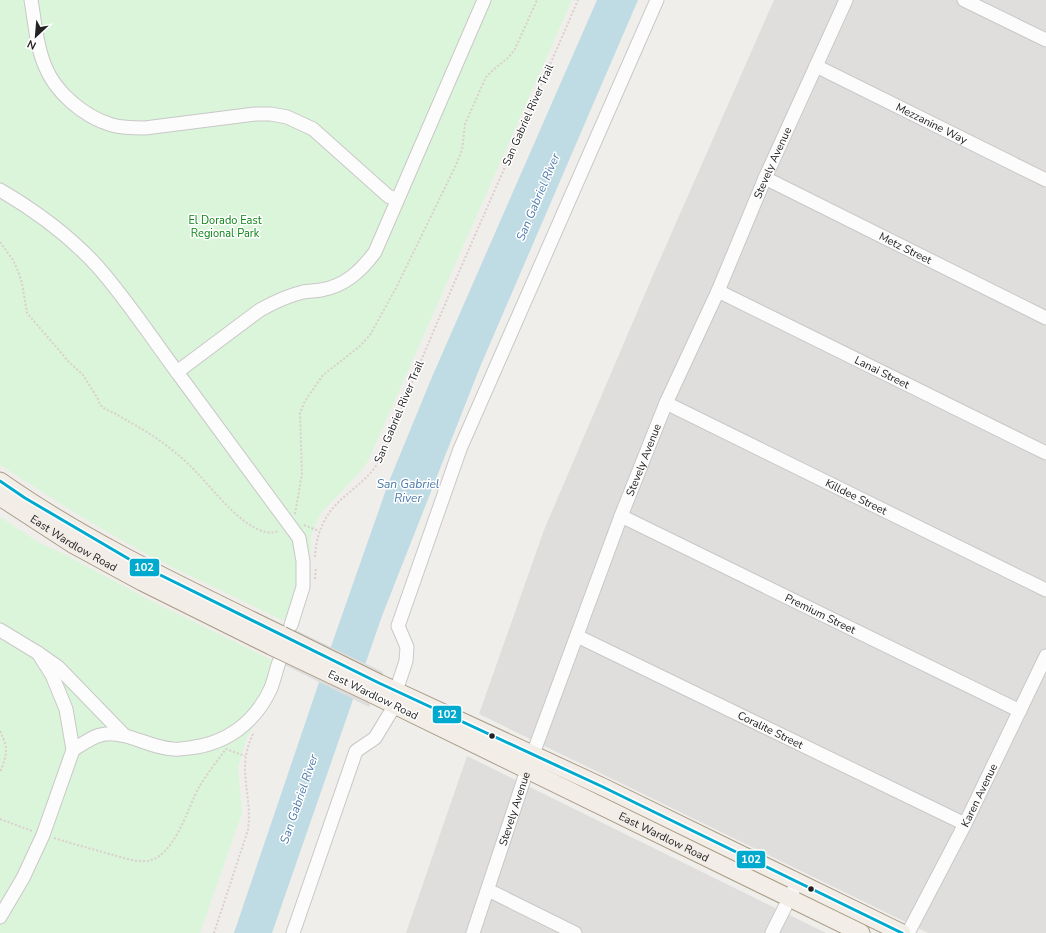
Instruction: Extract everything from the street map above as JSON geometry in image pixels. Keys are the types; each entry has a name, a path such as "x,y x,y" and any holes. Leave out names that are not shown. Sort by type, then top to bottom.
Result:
{"main road":[{"name":"East Wardlow Road","path":"0,481 25,498 134,562 281,642 530,762 797,882 902,933"},
{"name":"East Wardlow Road","path":"0,497 74,545 142,582 281,642"},
{"name":"East Wardlow Road","path":"530,762 789,898 861,933"}],"street":[{"path":"32,0 40,52 45,67 55,85 74,104 90,115 110,124 130,128 145,128 255,114 271,114 287,117 313,129 388,196 397,200"},
{"path":"177,372 260,310 289,296 304,292 322,290 338,285 352,278 366,264 375,252 484,0"},
{"path":"293,933 356,751 375,738 395,698 406,661 407,647 398,626 460,450 657,0"},
{"name":"Stevely Avenue","path":"473,933 530,762 621,516 666,403 718,291 765,178 846,0"},
{"path":"964,0 1046,40"},
{"name":"Mezzanine Way","path":"816,66 1046,180"},
{"name":"Metz Street","path":"765,178 1046,318"},
{"path":"0,190 41,216 67,237 97,267 136,315 299,538 303,561 302,587 281,642 271,688 253,715 237,732 221,740 201,746 174,750 154,746 124,735 105,734 95,737 73,750"},
{"name":"Lanai Street","path":"718,291 1046,453"},
{"name":"Killdee Street","path":"666,403 1046,590"},
{"name":"Premium Street","path":"621,516 1020,711"},
{"path":"0,630 58,667 124,735"},
{"name":"Coralite Street","path":"577,636 965,824"},
{"path":"0,917 23,878 43,836 73,750 66,709 52,675 38,653"},
{"name":"Karen Avenue","path":"908,933 965,824 1046,656"},
{"path":"772,933 797,882"},
{"path":"488,890 575,933"}],"path":[{"path":"294,518 302,474 300,413 305,401 323,375 359,347 370,335 396,288 456,165 462,150 465,124 486,78 509,57 515,49 537,0"},
{"name":"San Gabriel River Trail","path":"315,581 315,546 319,531 333,508 367,477 381,457 578,0"},
{"path":"0,242 18,271 22,283 27,313 69,362 83,375 98,399 99,404 170,448 197,472 248,524 262,531 273,533 284,528"},
{"path":"303,524 319,531"},
{"path":"214,933 248,830 250,812 245,776 245,756 250,739 256,728"},
{"path":"0,731 6,746 6,750 0,773"},
{"path":"0,819 43,836 133,860 147,861 157,858 174,839 184,822 192,800 200,785 226,749 245,756"}],"shaded area":[{"path":"774,0 1046,0 1046,933 928,933 479,714 544,530 650,282"},
{"path":"467,756 826,933 406,933"}],"green space":[{"name":"El Dorado East Regional Park","path":"0,0 572,0 368,461 359,473 320,514 311,536 309,591 297,627 155,559 85,519 0,465"},
{"path":"0,517 38,542 64,554 151,601 284,666 247,737 238,767 242,813 200,933 0,933"}],"water":[{"name":"San Gabriel River","path":"597,0 638,0 480,367 382,616 272,933 234,933 388,484 432,377"}],"pier":[{"path":"285,625 383,672 369,707 275,660"}],"transit line":[{"name":"102","path":"0,481 25,498 134,562 379,683 603,787 902,933"}]}
